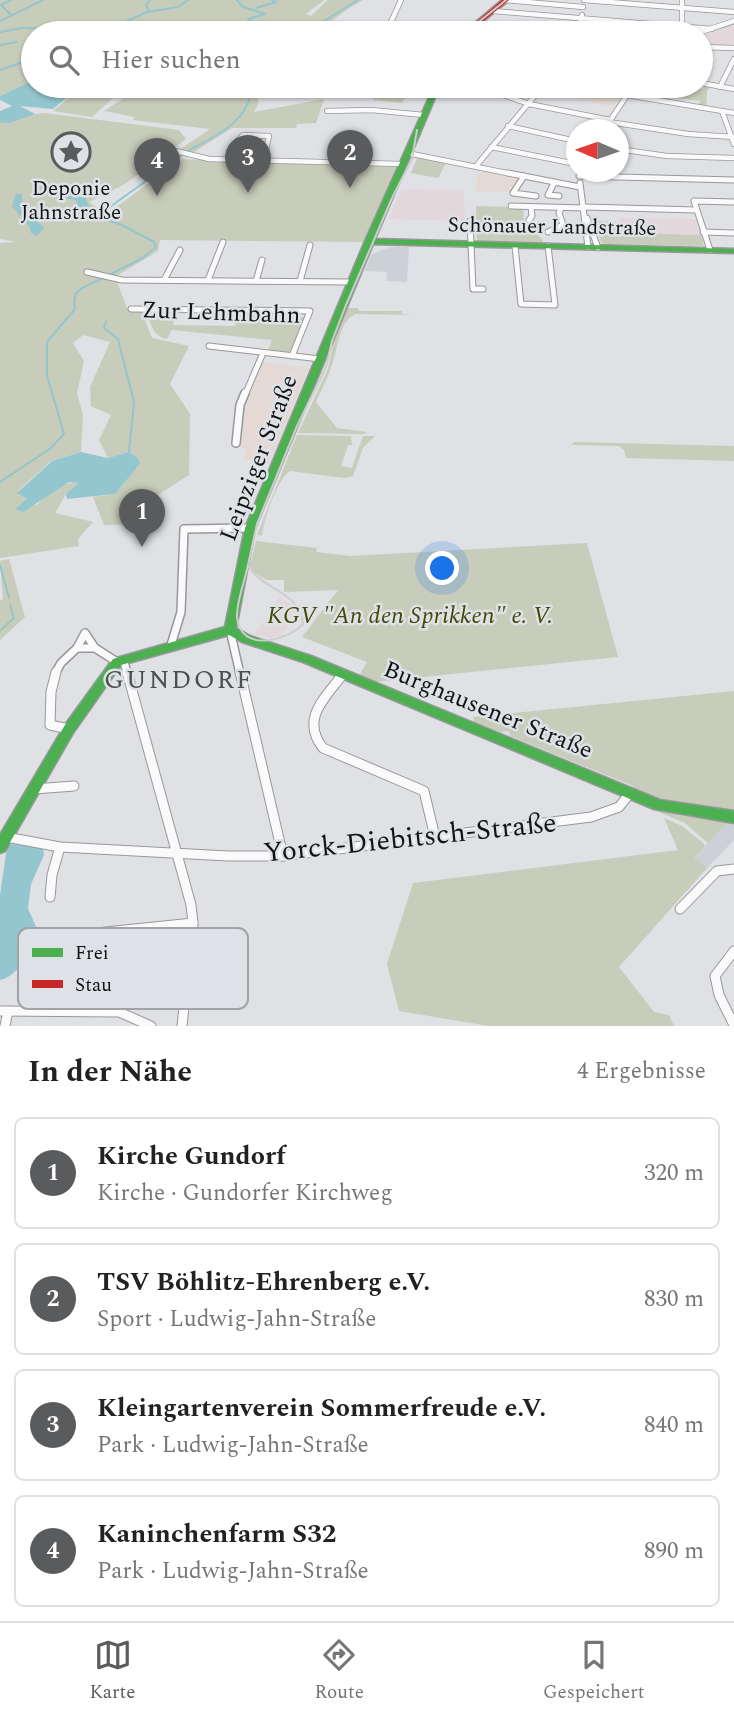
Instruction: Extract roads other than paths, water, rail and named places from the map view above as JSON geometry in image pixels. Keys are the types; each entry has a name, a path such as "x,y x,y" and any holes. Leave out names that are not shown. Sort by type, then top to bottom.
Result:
{"street":[{"path":"391,21 401,0"},
{"path":"481,21 506,0 583,7"},
{"path":"581,21 584,0 734,12"},
{"path":"682,0 682,21"},
{"path":"493,11 620,21"},
{"path":"713,29 734,21"},
{"path":"713,47 734,48"},
{"path":"720,87 734,59"},
{"path":"713,86 734,89"},
{"name":"Leipziger Straße","path":"283,856 230,630 250,528 432,98"},
{"path":"512,98 529,104 605,119"},
{"path":"476,166 534,98"},
{"path":"611,119 625,98"},
{"path":"645,98 734,113"},
{"path":"327,111 371,110 424,115"},
{"path":"722,111 734,144"},
{"path":"629,124 688,134 733,137"},
{"path":"508,126 566,139"},
{"path":"263,160 266,149 269,136 243,135 231,147 266,149"},
{"path":"491,147 566,162"},
{"path":"176,151 200,158 405,159 476,166 580,187"},
{"path":"629,151 667,156 734,158"},
{"path":"524,176 513,193 536,196"},
{"path":"629,176 734,180"},
{"path":"580,182 593,247"},
{"path":"554,183 548,195 559,196"},
{"path":"710,250 694,201 734,202"},
{"path":"511,206 696,209"},
{"path":"529,220 532,216 531,207"},
{"path":"548,232 563,225 559,213 561,208"},
{"path":"470,220 473,289 484,289"},
{"path":"703,232 734,233"},
{"name":"Schönauer Landstraße","path":"369,241 734,251"},
{"path":"208,280 223,242"},
{"path":"300,281 310,245"},
{"path":"515,246 521,304 555,305 548,246"},
{"path":"164,280 180,250"},
{"path":"256,281 262,260"},
{"path":"86,272 122,280 352,282"},
{"name":"Zur Lehmbahn","path":"131,309 310,312 292,356"},
{"name":"Zur Lehmbahn","path":"209,346 320,359"},
{"path":"236,443 240,405 263,353"},
{"path":"171,645 181,612 182,532 196,529 250,528"},
{"path":"0,847 69,729 107,672 120,662 230,630"},
{"name":"Burghausener Straße","path":"230,630 253,642 343,674 671,809 734,817"},
{"path":"69,729 50,725 50,686 62,661 77,648 86,633 94,648"},
{"path":"77,648 94,648 120,662 179,854 192,928"},
{"path":"343,674 312,718 310,728 313,736 323,748 424,791 435,837"},
{"path":"33,789 74,786"},
{"name":"Yorck-Diebitsch-Straße","path":"5,836 60,846 179,854 283,856 591,817 621,807 630,793"},
{"path":"50,897 52,875 60,846"},
{"path":"680,909 717,871 734,869"},
{"path":"144,928 193,923"},
{"path":"734,951 715,976 719,995 734,1025"},
{"path":"5,1026 4,1011 119,1012 151,1026"}],"water":[{"path":"21,86 21,98 66,98 53,109 20,106 35,114 9,123 0,122 0,111 12,106 0,100 0,96"},
{"path":"87,187 91,191 85,197 91,211 89,219 80,217 76,200 56,192"},
{"path":"16,194 22,194 22,207 44,228 37,236 31,233 30,227 12,206"},
{"path":"81,452 108,458 129,452 138,458 140,464 115,494 67,499 66,494 79,483 69,482 23,512 15,509 27,499 17,493 52,461"},
{"path":"12,844 43,848 44,855 31,884 28,909 37,928 18,928 18,968 0,980 0,895 7,847"}],"waterway":[{"path":"11,0 1,5 11,15"},
{"path":"0,21 43,0"},
{"path":"150,0 146,6 150,12"},
{"path":"150,12 178,7 188,0"},
{"path":"237,0 243,7 265,14 248,19 252,21"},
{"path":"256,8 276,2 272,0"},
{"path":"324,21 358,0"},
{"path":"127,21 150,12"},
{"path":"0,32 21,28"},
{"path":"0,45 17,42"},
{"path":"0,70 21,63"},
{"path":"186,152 229,127 244,110 249,98"},
{"path":"111,274 143,258 156,247 154,242 122,225 101,218 100,214 181,156"},
{"path":"0,482 51,448 64,434 47,376 47,342 75,309 75,296 78,292 103,278"},
{"path":"106,321 104,328 118,339 134,402 129,452"},
{"path":"0,565 9,598"},
{"path":"0,631 14,618 10,605"}],"tram line":[{"path":"480,21 506,0"},
{"path":"248,565 257,524 297,426 326,367 332,341 346,305 392,198 412,159 417,130"},
{"path":"248,565 262,581 296,605 303,624 296,630 265,641 255,640 240,629 237,612 248,565"}],"place":[{"name":"Deponie Jahnstraße","path":"71,152"},
{"name":"TSV Böhlitz-Ehrenberg e.V.","path":"350,188"},
{"name":"Kleingartenverein Sommerfreude e.V.","path":"248,193"},
{"name":"Kaninchenfarm S32","path":"157,196"},
{"name":"Kirche Gundorf","path":"142,547"}],"district":[{"name":"GUNDORF","path":"179,680"}],"park label":[{"name":"KGV \"An den Sprikken\" e. V.","path":"410,616"}]}
